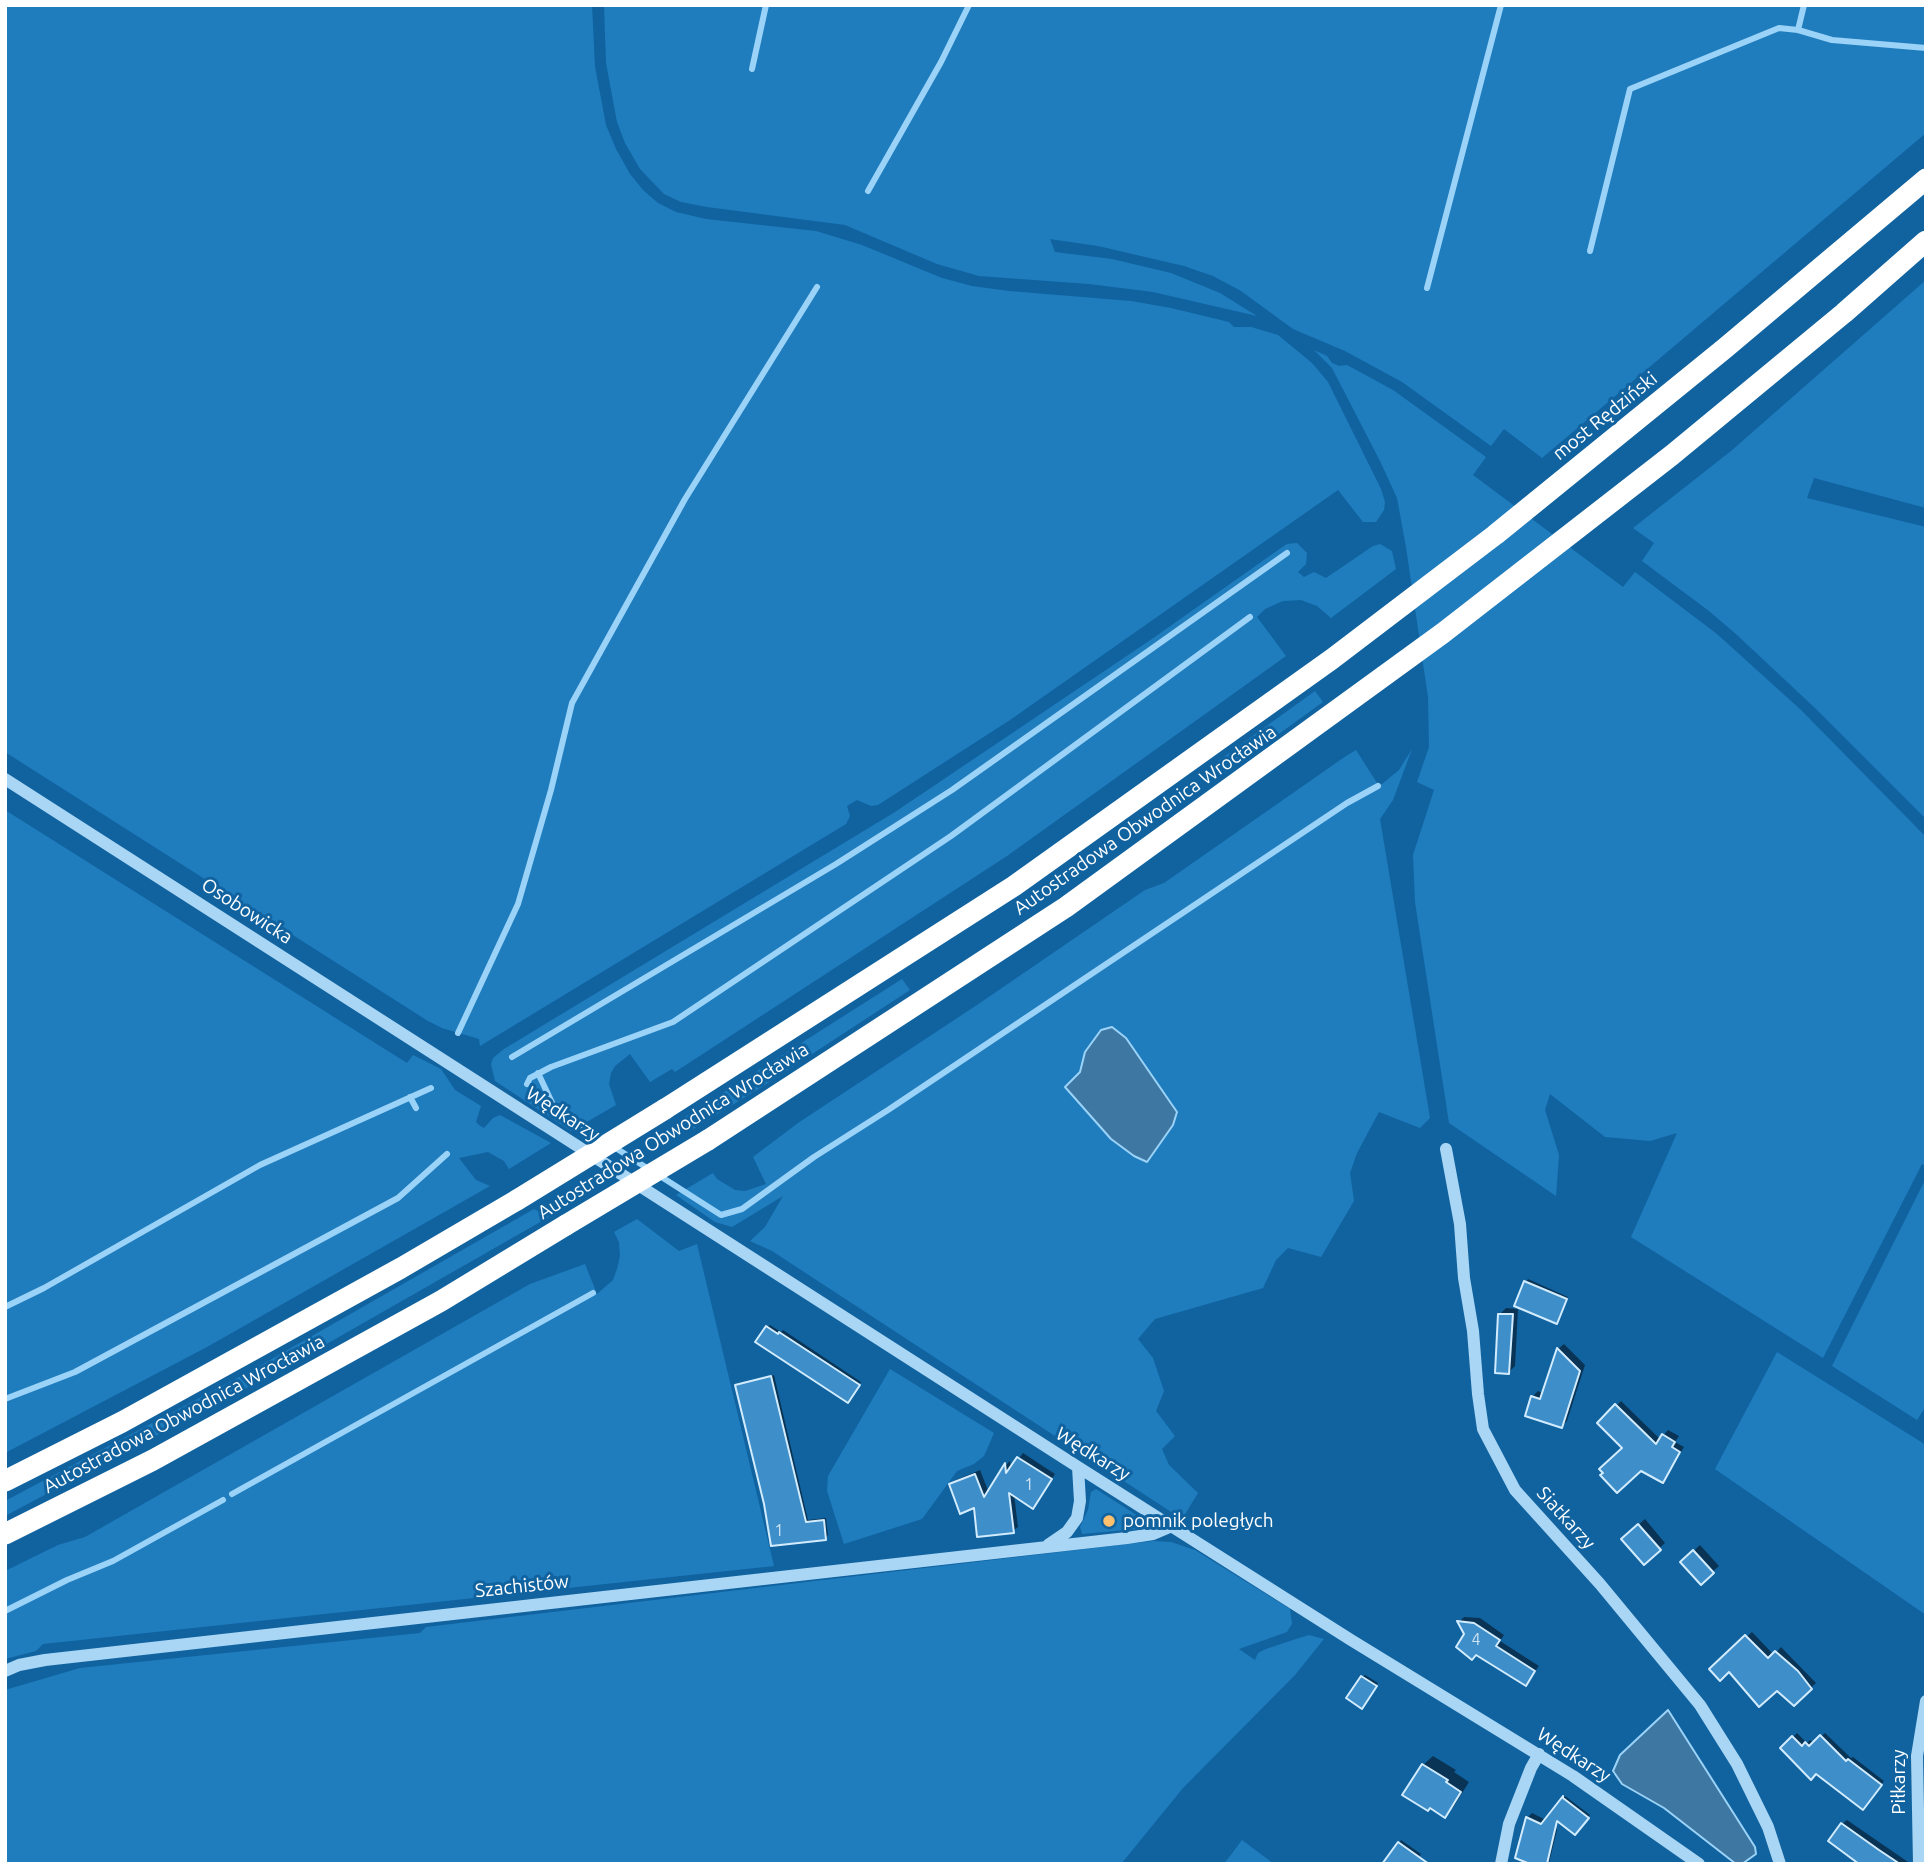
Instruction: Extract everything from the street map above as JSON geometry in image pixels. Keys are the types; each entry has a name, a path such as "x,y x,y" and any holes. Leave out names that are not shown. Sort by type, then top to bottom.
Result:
{"highway":[{"name":"most Rędziński","path":"1305,678 1495,535 1724,349 1926,179"},
{"name":"Autostradowa Obwodnica Wrocławia","path":"5,1534 153,1460 440,1301 708,1140 1066,907 1443,633 1672,455 1844,313 1926,241"},
{"name":"Autostradowa Obwodnica Wrocławia","path":"5,1481 134,1416 401,1268 665,1109 1014,886 1305,678"}],"street":[{"name":"Osobowicka","path":"5,779 468,1076"},
{"name":"Wędkarzy","path":"468,1076 1078,1467 1430,1689 1539,1754 1699,1864"},
{"name":"Siatkarzy","path":"1446,1149 1460,1224 1483,1429 1515,1490 1601,1584 1700,1706 1737,1764 1768,1827 1780,1864"},
{"path":"1045,1547 1067,1532 1077,1518 1080,1501 1078,1467"},
{"name":"Szachistów","path":"5,1671 45,1660 1045,1547 1153,1534 1172,1526"},
{"name":"Piłkarzy","path":"1919,1864 1917,1756 1926,1701"},
{"path":"1501,1864 1509,1824 1539,1754"}],"shaded area":[{"path":"5,5 592,5 595,67 606,125 630,174 658,203 676,212 706,219 816,231 862,245 942,278 972,286 1131,301 1171,308 1229,322 1234,327 1251,327 1278,335 1312,363 1328,382 1381,489 1385,502 1384,510 1376,522 1363,522 1338,490 1010,720 878,805 871,806 857,800 847,806 850,816 846,824 480,1046 479,1039 428,1021 5,752"},
{"path":"604,5 1926,5 1926,133 1542,458 1504,429 1491,446 1402,382 1345,351 1293,329 1241,291 1213,276 1184,266 1098,246 1050,239 1055,252 1112,259 1171,273 1220,293 1257,316 1153,292 1089,284 979,276 937,264 845,225 707,207 681,202 664,194 640,169 617,122 606,63"},
{"path":"1926,280 1926,508 1814,478 1807,498 1926,527 1926,819 1815,708 1737,635 1642,561 1654,543 1633,528 1731,451"},
{"path":"1314,350 1327,356 1332,363 1347,365 1393,390 1486,457 1473,475 1623,587 1635,572 1717,634 1801,710 1926,837 1926,1167 1922,1164 1823,1358 1631,1237 1677,1133 1650,1141 1605,1137 1550,1094 1545,1110 1559,1155 1556,1196 1449,1123 1415,902 1413,855 1434,790 1417,782 1429,747 1428,697 1406,547 1397,498 1380,461 1332,368"},
{"path":"1297,543 1307,553 1306,564 1298,572 1304,577 1314,572 1326,578 1380,544 1392,551 1396,569 1331,618 1317,606 1301,600 1283,601 1265,609 1257,617 1286,656 1007,856 675,1072 672,1069 650,1082 630,1054 615,1066 611,1073 609,1084 616,1105 571,1131 495,1081 491,1064 493,1058 504,1049 895,812 1149,641 1281,548"},
{"path":"1315,691 1323,702 1215,780 1207,769"},
{"path":"1412,749 1393,800 1380,819 1430,1118 1420,1128 1379,1112 1357,1153 1350,1173 1354,1201 1321,1257 1288,1248 1276,1260 1263,1288 1155,1319 1138,1339 1153,1358 1164,1391 1156,1411 1175,1436 1162,1449 1169,1465 1198,1493 1182,1519 772,1251 750,1241 765,1227 783,1196 732,1227 715,1222 676,1195 713,1173 717,1179 735,1190 745,1191 766,1184 753,1157 798,1123 1145,890 1164,883 1346,756 1356,750 1377,783 1382,784 1399,770"},
{"path":"5,810 407,1063 413,1055 441,1069 455,1090 481,1106 476,1122 479,1125 484,1128 500,1115 551,1143 509,1169 504,1161 488,1152 459,1158 476,1180 490,1186 207,1347 5,1453"},
{"path":"902,979 910,990 760,1088 693,1129 680,1120"},
{"path":"1112,1027 1126,1038 1177,1112 1173,1125 1147,1162 1111,1139 1065,1087 1080,1072 1085,1052 1101,1030"},
{"path":"1926,1178 1926,1406 1917,1420 1832,1366"},
{"path":"534,1209 549,1217 295,1362 5,1516 5,1501 256,1368"},
{"path":"637,1219 679,1251 697,1244 774,1566 43,1644 36,1651 5,1659 5,1571 58,1545 85,1537 530,1284 585,1264 597,1294 613,1280 617,1269 619,1242 614,1232"},
{"path":"1777,1352 1926,1445 1926,1615 1715,1469"},
{"path":"890,1369 994,1433 984,1456 974,1464 957,1471 922,1519 844,1544 827,1491 828,1476"},
{"path":"1096,1489 1141,1518 1140,1526 1137,1529 1082,1534 1080,1527 1088,1510 1091,1492"},
{"path":"1153,1541 1171,1542 1195,1550 1290,1609 1292,1624 1287,1632 1239,1649 1255,1660 1258,1653 1266,1649 1309,1635 1324,1639 1295,1675 1183,1788 1121,1864 5,1864 5,1690 80,1668 420,1633 426,1627"},
{"path":"1668,1710 1755,1847 1756,1854 1742,1864 1736,1864 1664,1808 1622,1784 1613,1771 1620,1755"},
{"path":"1242,1840 1274,1864 1224,1864"}],"building":[{"path":"1524,1281 1567,1299 1557,1324 1514,1306"},
{"path":"1498,1314 1513,1314 1509,1374 1495,1373"},
{"path":"766,1326 860,1385 848,1403 755,1342"},
{"path":"1557,1348 1580,1371 1562,1428 1525,1416 1531,1396 1540,1399"},
{"path":"771,1376 806,1522 824,1520 826,1540 771,1546 764,1504 735,1385"},
{"path":"1615,1404 1656,1444 1662,1434 1675,1442 1672,1447 1680,1452 1663,1483 1641,1471 1617,1493 1600,1475 1603,1473 1599,1469 1622,1448 1597,1423"},
{"path":"1017,1457 1052,1479 1033,1509 1009,1493 1014,1533 977,1537 974,1508 960,1514 949,1484 975,1474 984,1497 1005,1463 1006,1473"},
{"path":"1638,1524 1661,1550 1644,1565 1621,1539"},
{"path":"1693,1550 1714,1573 1701,1585 1680,1562"},
{"path":"1457,1621 1474,1623 1500,1640 1496,1646 1535,1671 1526,1686 1476,1655 1472,1660 1456,1647 1464,1634"},
{"path":"1745,1635 1768,1658 1775,1651 1798,1671 1812,1689 1794,1706 1777,1691 1759,1707 1729,1672 1720,1681 1709,1669"},
{"path":"1361,1676 1377,1686 1362,1709 1346,1698"},
{"path":"1820,1735 1846,1761 1848,1759 1882,1785 1863,1810 1816,1774 1811,1780 1780,1748 1792,1736 1802,1746 1805,1742 1809,1746"},
{"path":"1422,1764 1448,1780 1446,1782 1461,1792 1445,1818 1402,1795"},
{"path":"1563,1796 1589,1818 1575,1835 1557,1821 1547,1864 1530,1864 1515,1858 1526,1817 1541,1824"},
{"path":"1841,1823 1900,1864 1859,1864 1828,1841"},
{"path":"1398,1842 1429,1864 1382,1864"}],"waterway":[{"path":"752,69 766,5"},
{"path":"868,191 941,62 969,5"},
{"path":"1427,288 1501,5"},
{"path":"1798,30 1804,5"},
{"path":"1590,251 1630,89 1779,28 1798,30 1832,40 1926,48"},
{"path":"458,1033 518,904 551,790 572,703 685,499 817,287"},
{"path":"512,1057 836,864 952,790 1287,553"},
{"path":"527,1084 530,1078 551,1067 673,1022 951,836 1250,617"},
{"path":"660,1176 721,1215 742,1209 814,1157 1347,803 1378,786"},
{"path":"538,1073 555,1109 650,1170"},
{"path":"5,1307 44,1288 260,1165 431,1088"},
{"path":"410,1097 416,1108"},
{"path":"5,1399 75,1372 398,1198 447,1154"},
{"path":"232,1494 593,1293"},
{"path":"5,1611 113,1561 223,1500"}],"place":[{"name":"pomnik poległych","path":"1109,1521"}]}
